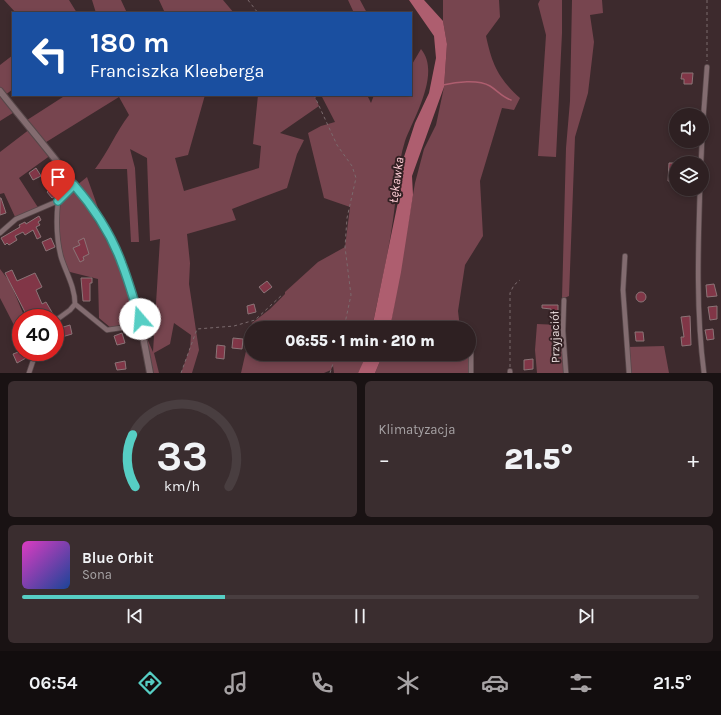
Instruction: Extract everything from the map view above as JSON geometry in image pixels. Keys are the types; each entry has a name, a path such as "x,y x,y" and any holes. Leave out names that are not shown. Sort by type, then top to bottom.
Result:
{"street":[{"path":"704,108 707,67"},
{"path":"0,91 92,209 122,263 141,325 150,373"},
{"path":"0,233 16,219 58,201 74,185"},
{"path":"700,196 697,256 701,350 704,373"},
{"path":"58,201 56,228 61,256 74,291 75,304 64,314"},
{"path":"625,256 623,290 629,373"},
{"name":"Przyjaciół","path":"564,300 563,331 566,373"},
{"path":"75,304 107,330 141,325"},
{"path":"29,373 33,361"},
{"path":"471,361 471,373"}],"path":[{"path":"248,0 257,12"},
{"path":"707,0 707,67"},
{"path":"314,96 337,145 352,166 356,178 347,218 345,247 351,295 345,321"},
{"path":"510,372 510,292 514,285 520,280"},
{"path":"181,373 197,329 234,326 255,320 283,294"},
{"path":"330,373 334,361"}],"shaded area":[{"path":"4,0 69,0 76,12 15,12"},
{"path":"92,0 121,0 127,12 96,12"},
{"path":"159,0 223,0 233,12 165,12"},
{"path":"348,0 360,0 366,12 354,12"},
{"path":"409,0 424,0 443,21 447,44 444,87 412,176 413,195 391,321 373,321 399,197 403,160 415,123 429,93 436,58 434,36"},
{"path":"443,0 499,0 500,17 486,36 497,70 506,84 520,98 514,110 502,108 480,181 483,236 465,265 458,311 459,321 391,321 415,183 424,149 436,125 444,87 447,44 443,21"},
{"path":"540,0 562,0 562,33 556,157 538,156 546,35 538,4"},
{"path":"572,0 602,0 603,13 590,15 594,42 588,93 575,137 569,296 562,299 566,148 570,101"},
{"path":"421,49 426,59 428,70 427,82 424,95 402,151 391,234 373,321 255,321 270,309 285,294 285,292 318,262 345,247 350,207 324,198 308,133 321,126 335,122 322,96 368,96 371,103 374,96 412,96 412,64"},
{"path":"12,56 12,90 4,96 16,111 0,121 0,65"},
{"path":"64,96 205,96 188,155 175,158 184,191 259,168 261,146 253,144 258,96 314,96 319,106 280,133 304,140 297,154 287,188 232,209 236,220 187,234 190,263 189,284 199,350 192,373 181,373 190,348 191,335 174,323 170,344 154,353 159,373 150,373 141,325 153,352 160,239 150,241 147,158 130,149 135,168 139,242 131,242 127,169 95,169 129,115 119,97 43,144 51,155 19,178 39,209 16,219 4,193 0,194 0,152 30,129 24,122"},
{"path":"87,177 107,233 122,263 140,319 111,328 99,318 98,279 66,271 56,228 61,198"},
{"path":"0,269 10,282 21,309 12,309 12,321 0,298"},
{"path":"537,324 560,325 564,373 537,373 535,350"},
{"path":"664,346 669,373 631,373 627,347"},
{"path":"244,360 364,361 358,373 334,373 333,365 331,370 324,373 241,373"},
{"path":"364,361 380,361 375,373 358,373"},
{"path":"380,361 470,361 470,373 375,373"}],"building":[{"path":"682,73 693,73 692,84 684,84 684,79 681,79"},
{"path":"36,168 41,176 33,180 29,173"},
{"path":"53,183 55,186 56,184 61,190 59,192 60,193 52,198 47,192 49,190 47,188"},
{"path":"0,198 6,213 0,215"},
{"path":"39,216 41,220 38,222 40,225 36,227 41,237 37,239 33,230 25,235 23,232 15,236 17,240 9,245 7,243 5,245 1,238 20,227 19,225 25,222 26,224"},
{"path":"51,238 55,247 46,251 42,242"},
{"path":"84,238 89,254 83,257 84,260 80,262 73,248 80,245 78,241"},
{"path":"12,270 17,281 35,273 42,287 36,290 42,304 46,302 50,309 23,309 5,273"},
{"path":"81,278 92,278 92,283 90,283 90,301 83,301"},
{"path":"267,281 272,287 264,293 259,287"},
{"path":"714,284 717,296 707,297 706,285"},
{"path":"639,292 643,292 645,293 645,301 639,302 636,299 636,295"},
{"path":"254,304 256,312 248,314 247,306"},
{"path":"542,305 558,305 558,317 551,317 551,309 542,308"},
{"path":"717,306 717,319 710,320 708,307"},
{"path":"690,316 691,345 682,346 681,337 684,337 681,317"},
{"path":"70,325 72,334 64,336 64,327"},
{"path":"713,329 714,339 707,340 705,330"},
{"path":"635,332 643,332 644,341 636,341"},
{"path":"122,333 125,343 117,345 114,336"},
{"path":"233,338 243,339 242,349 232,348"},
{"path":"217,345 225,346 224,359 216,358"},
{"path":"533,359 533,369 524,370 524,360"},
{"path":"125,361 126,369 117,370 115,363"}],"waterway":[{"path":"443,85 460,82 479,82 490,86 511,100"}],"route":[{"path":"58,201 74,185 89,203 107,233 122,263 140,319"}],"water label":[{"name":"Łękawka","path":"396,180"}]}
